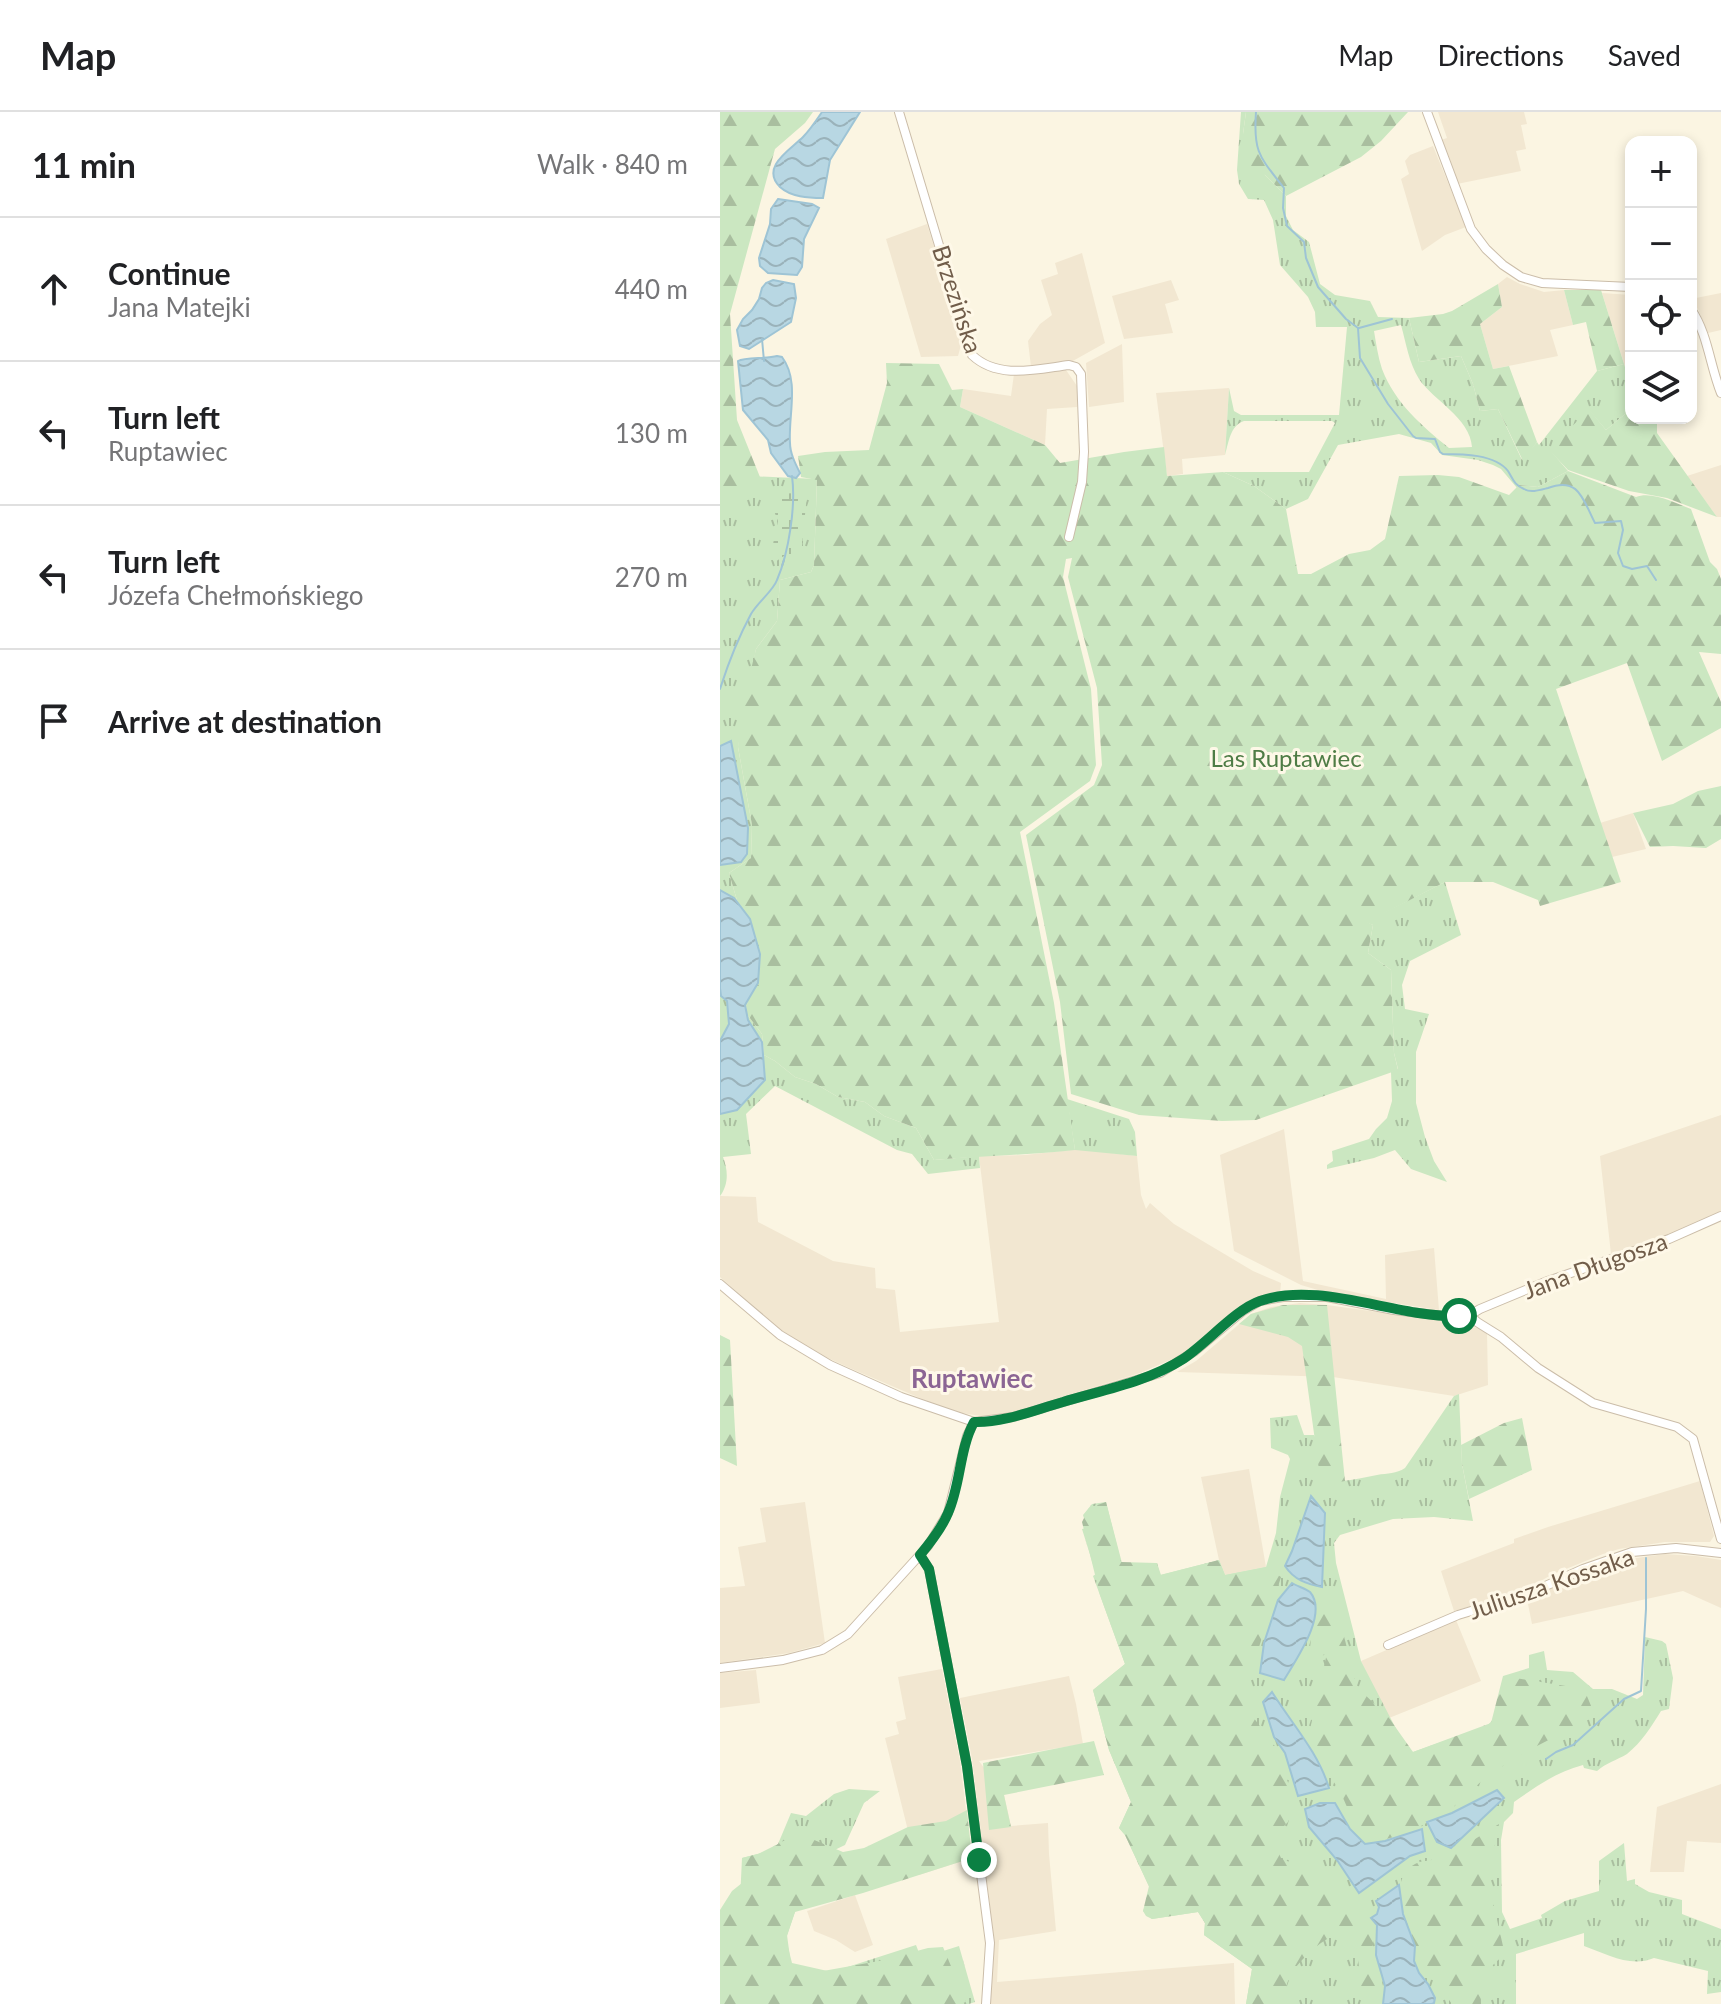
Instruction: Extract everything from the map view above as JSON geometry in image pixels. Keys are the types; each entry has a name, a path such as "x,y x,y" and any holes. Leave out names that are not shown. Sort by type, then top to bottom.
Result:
{"street":[{"name":"Brzezińska","path":"899,112 972,355 980,363 996,369 1020,372 1069,365 1076,367 1081,374 1082,482 1069,537"},
{"path":"1427,112 1471,229 1503,265 1521,277 1542,283 1625,287"},
{"path":"1697,321 1721,393"},
{"name":"Jana Długosza","path":"1470,1315 1545,1282 1669,1239 1721,1216"},
{"path":"720,1284 780,1335 830,1365 901,1397 974,1422 1013,1417 1160,1373 1195,1351 1243,1311 1260,1301 1283,1297 1327,1297 1432,1315 1470,1315 1538,1368 1593,1403 1677,1427 1693,1439 1721,1539"},
{"path":"720,1668 783,1660 822,1650 848,1634 928,1546 948,1513 967,1436 974,1422"},
{"name":"Juliusza Kossaka","path":"1388,1645 1458,1615 1530,1593 1583,1569 1632,1552 1676,1548 1721,1553"},
{"path":"920,1555 929,1569 967,1766 990,1943 986,2004"}],"shaded area":[{"path":"1438,112 1524,112 1527,124 1521,125 1526,149 1516,151 1521,171 1457,184 1441,140 1447,138"},
{"path":"1433,146 1466,227 1445,235 1422,251 1401,179 1409,174 1405,161 1410,155"},
{"path":"927,224 960,330 958,356 921,357 886,239"},
{"path":"1082,253 1105,343 1071,362 1031,367 1028,341 1040,324 1052,315 1041,280 1058,274 1055,263"},
{"path":"1507,277 1544,292 1564,290 1573,325 1550,330 1558,356 1493,369 1480,324 1502,307 1498,284"},
{"path":"1171,280 1179,300 1165,304 1173,333 1124,339 1112,296"},
{"path":"1602,293 1625,295 1625,367"},
{"path":"1721,293 1721,330 1708,333 1697,308 1697,298"},
{"path":"1122,344 1124,402 1089,407 1086,363"},
{"path":"1066,370 1077,386 1077,407 1047,409 1045,445 960,407 963,389 1011,396 1014,374"},
{"path":"1229,388 1225,455 1182,459 1183,474 1167,476 1156,393"},
{"path":"1721,465 1721,517 1717,517 1687,476"},
{"path":"1633,813 1646,849 1612,857 1600,823"},
{"path":"1721,1115 1721,1211 1671,1234 1611,1254 1600,1156"},
{"path":"1284,1129 1303,1281 1386,1299 1385,1255 1434,1248 1439,1310 1328,1293 1301,1285 1234,1251 1220,1155"},
{"path":"1079,1149 1137,1156 1141,1195 1146,1209 1150,1203 1174,1224 1253,1271 1281,1283 1280,1294 1268,1295 1246,1304 1189,1352 1140,1373 1000,1416 987,1417 934,1404 817,1353 781,1330 720,1277 720,1196 756,1197 758,1222 833,1261 875,1268 876,1288 895,1290 900,1332 999,1322 979,1156"},
{"path":"1300,1303 1481,1329 1487,1333 1488,1385 1454,1396 1333,1377 1177,1372 1196,1361 1251,1314 1271,1307"},
{"path":"1249,1469 1266,1567 1225,1575 1201,1477"},
{"path":"1700,1481 1714,1536 1710,1542 1665,1542 1619,1549 1551,1575 1524,1591 1454,1611 1441,1571 1548,1527"},
{"path":"805,1502 825,1643 789,1653 720,1663 720,1588 745,1586 738,1547 766,1542 760,1508"},
{"path":"1665,1554 1721,1560 1721,1608 1683,1591 1532,1624 1527,1599 1606,1565"},
{"path":"1456,1620 1481,1681 1389,1718 1361,1661"},
{"path":"942,1669 960,1761 972,1858 919,1875 885,1738 899,1734 896,1722 906,1719 898,1677"},
{"path":"756,1670 760,1703 720,1708 720,1673"},
{"path":"1069,1676 1083,1744 979,1761 1004,1795 1011,1826 1048,1823 1056,1931 999,1940 997,1982 1234,1963 1235,2004 990,2004 994,1939 972,1759 960,1698"},
{"path":"1721,1784 1721,1843 1687,1841 1684,1872 1650,1872 1657,1807"},
{"path":"855,1895 873,1945 855,1952 814,1931 807,1911"}],"green space":[{"path":"720,112 813,112 775,149 730,314 737,420 762,482 771,491 720,489"},
{"path":"1241,112 1246,112 1243,134 1265,175 1286,196 1286,216 1293,230 1309,242 1320,284 1335,295 1370,301 1378,317 1409,318 1419,362 1461,356 1480,411 1498,409 1522,460 1537,442 1539,445 1597,371 1624,364 1625,414 1606,430 1589,410 1550,450 1568,471 1538,487 1519,485 1517,488 1501,469 1493,465 1442,455 1431,443 1399,434 1338,445 1308,499 1286,509 1254,486 1223,472 1309,472 1335,423 1244,421 1233,430 1225,455 1229,388 1234,411 1241,415 1339,415 1347,327 1316,327 1315,312 1308,297 1280,265 1273,220 1264,200 1248,199 1239,184","holes":["1401,325 1410,360 1425,387 1465,427 1472,447 1449,448 1402,403 1382,369 1374,331"]},
{"path":"1246,112 1408,112 1361,157 1286,196 1265,175 1244,168"},
{"path":"1498,284 1502,307 1480,324 1493,369 1509,366 1537,442 1523,461 1498,409 1480,411 1461,356 1419,362 1409,318 1452,311"},
{"path":"1564,290 1601,290 1624,364 1597,371 1586,322 1573,325"},
{"name":"Las Ruptawiec","path":"886,363 939,364 952,390 963,389 960,407 1045,445 1060,463 1164,447 1167,476 1223,472 1254,486 1286,509 1298,574 1311,574 1349,554 1370,550 1385,539 1399,476 1459,477 1509,495 1519,485 1538,487 1568,471 1636,497 1656,497 1691,509 1710,562 1721,579 1721,654 1699,652 1721,702 1721,728 1662,761 1627,663 1556,689 1621,882 1540,906 1538,900 1493,882 1445,882 1367,922 1373,925 1368,953 1391,970 1394,1053 1398,1070 1256,1120 1222,1121 1139,1115 1071,1094 1060,1002 1026,835 1094,785 1102,765 1097,688 1068,577 1072,558 1066,559 1063,577 1091,689 1096,765 1090,781 1020,832 1054,1003 1075,1150 934,1160 916,1128 884,1116 865,1102 838,1097 816,1084 795,1077 764,1055 762,1034 746,1013 753,955 729,873 751,858 752,825 738,747 740,715 756,649 777,621 780,580 811,572 814,565 817,480 801,477 798,456 869,450 887,383"},
{"path":"1589,409 1606,430 1625,414 1625,424 1657,424 1657,433 1717,517 1667,498 1629,491 1568,470 1549,450"},
{"path":"748,476 817,479 814,565 811,572 780,580 777,621 756,649 738,747 752,825 751,858 729,873 753,955 746,1013 762,1034 764,1055 795,1077 816,1084 838,1097 865,1102 884,1116 916,1128 934,1160 979,1156 980,1168 928,1174 912,1154 897,1150 775,1086 746,1114 751,1154 723,1157 727,1177 720,1196 720,479"},
{"path":"772,494 807,494 802,546 797,554 787,554 775,562 770,558 778,521 770,501"},
{"path":"1721,786 1721,839 1706,848 1650,847 1633,813 1673,804 1698,791"},
{"path":"1445,882 1461,935 1410,961 1402,985 1405,1009 1429,1014 1416,1052 1416,1103 1434,1161 1447,1182 1411,1169 1395,1150 1327,1169 1333,1161 1332,1151 1369,1139 1387,1118 1392,1101 1391,1072 1398,1069 1394,1053 1391,970 1368,953 1373,925 1365,922"},
{"path":"1067,1099 1129,1119 1135,1132 1137,1156 1075,1150"},
{"path":"1283,1305 1327,1305 1345,1481 1328,1484 1319,1470 1302,1346 1288,1337 1239,1324 1251,1314"},
{"path":"720,1335 730,1340 737,1466 720,1458"},
{"path":"1459,1394 1462,1464 1473,1521 1434,1517 1393,1519 1340,1535 1334,1543 1336,1563 1361,1661 1407,1750 1413,1752 1487,1726 1509,1702 1503,1676 1529,1668 1529,1655 1544,1651 1547,1670 1573,1672 1593,1689 1612,1689 1637,1699 1643,1695 1645,1637 1666,1644 1673,1678 1669,1709 1661,1711 1637,1744 1627,1754 1597,1771 1583,1765 1564,1771 1514,1802 1513,1813 1504,1822 1501,1840 1502,1912 1510,1929 1542,1918 1541,1915 1565,1901 1599,1891 1599,1861 1624,1843 1627,1881 1635,1879 1635,1884 1649,1892 1682,1900 1682,1914 1721,1929 1721,1992 1707,1994 1708,1971 1654,1958 1645,1961 1619,1959 1584,1946 1584,1933 1516,1954 1516,2004 1246,2004 1252,1969 1204,1935 1205,1923 1198,1912 1152,1919 1143,1911 1151,1891 1119,1828 1131,1802 1109,1750 1093,1690 1125,1664 1093,1576 1096,1574 1082,1529 1087,1528 1083,1515 1092,1504 1106,1502 1122,1563 1157,1563 1161,1575 1219,1560 1225,1575 1266,1567 1290,1459 1288,1455 1271,1448 1270,1418 1297,1415 1304,1435 1314,1435 1341,1481 1346,1481 1405,1468 1454,1396"},
{"path":"1522,1418 1532,1470 1469,1499 1461,1445 1504,1423"},
{"path":"1106,1502 1121,1562 1157,1563 1160,1575 1219,1560 1225,1575 1266,1567 1281,1577 1249,1679 1247,1709 1277,1749 1294,1801 1288,1822 1275,1845 1281,1858 1322,1878 1364,1917 1376,1933 1372,1948 1384,1989 1383,2004 1363,2004 1357,1949 1349,1930 1321,1943 1297,1966 1287,1983 1289,2004 1246,2004 1252,1969 1204,1935 1205,1923 1198,1912 1152,1919 1143,1911 1149,1886 1119,1828 1131,1802 1109,1750 1093,1690 1125,1664 1100,1595 1082,1522 1089,1508"},
{"path":"1337,1609 1357,1687 1389,1718 1413,1752 1491,1723 1503,1676 1584,1689 1594,1713 1516,1757 1485,1778 1450,1810 1410,1832 1373,1843 1361,1839 1340,1791 1307,1743 1327,1653 1306,1666 1314,1617"},
{"path":"1094,1741 1104,1775 1004,1795 1011,1827 989,1830 983,1763"},
{"path":"849,1789 880,1791 864,1803 845,1845 797,1868 795,1912 786,1939 792,1963 832,1972 916,1945 921,1958 959,1946 975,2002 720,2004 740,1900 742,1858 778,1844 791,1813 806,1816 834,1794"},
{"path":"967,1810 972,1858 795,1912 787,1935 791,1965 823,1971 943,1947 966,2002 720,2004 720,1910 732,1891 742,1883 742,1858 799,1837 807,1837 843,1852 864,1848 908,1827 946,1821"},
{"path":"1499,1824 1488,1880 1505,1955 1486,1976 1481,2004 1452,2004 1432,1977 1419,1973 1414,1943 1401,1901 1402,1880 1406,1871 1415,1864 1447,1855"}],"water":[{"path":"822,112 860,112 830,160 823,198 794,195 775,180 775,166"},
{"path":"778,199 812,204 819,208 804,239 802,267 797,275 768,273 760,266 759,258 770,224 771,209"},
{"path":"773,280 794,284 796,298 791,322 749,349 740,346 737,330 759,299 762,288"},
{"path":"782,357 791,377 790,447 800,473 796,478 788,476 771,453 768,440 743,410 738,361"},
{"path":"731,741 748,828 747,854 741,862 720,865 720,746"},
{"path":"720,890 734,898 750,919 760,954 758,983 745,1005 748,1020 762,1042 765,1080 737,1110 720,1114 720,1041 729,1024 727,1001 721,996 720,988"},
{"path":"1311,1496 1325,1513 1322,1587 1301,1581 1285,1566"},
{"path":"1292,1583 1310,1592 1316,1612 1302,1650 1284,1680 1260,1673 1264,1643 1278,1600"},
{"path":"1272,1692 1311,1750 1329,1788 1298,1796 1285,1753 1274,1737 1263,1702"},
{"path":"1497,1790 1504,1798 1451,1848 1437,1842 1427,1822"},
{"path":"1320,1803 1335,1803 1350,1829 1365,1844 1422,1829 1425,1851 1410,1856 1359,1893 1309,1827 1305,1809"},
{"path":"1399,1885 1403,1914 1415,1946 1414,1961 1435,1998 1432,2004 1383,2004 1385,1986 1376,1955 1377,1925 1371,1918 1377,1914 1379,1907 1376,1901"}],"waterway":[{"path":"1256,112 1257,146 1284,188 1283,208 1287,226 1304,242 1306,258 1318,287 1358,328 1360,358 1388,404 1413,436 1435,439 1443,454 1478,456 1495,461 1508,471 1518,486 1527,490 1536,491 1558,485 1573,488 1579,492 1595,523 1621,521 1623,530 1618,553 1623,566 1632,569 1647,566 1656,580"},
{"path":"1359,328 1392,319"},
{"path":"762,339 764,361"},
{"path":"720,689 746,623 775,584 781,569 792,514 792,476"},
{"path":"1546,1759 1573,1745 1624,1699 1641,1691 1646,1558"}],"district":[{"name":"Ruptawiec","path":"972,1378"}],"route":[{"path":"979,1860 967,1766 929,1569 920,1555 948,1513 967,1436 974,1422 1013,1417 1160,1373 1195,1351 1243,1311 1260,1301 1283,1297 1327,1297 1394,1310 1459,1316"}]}
